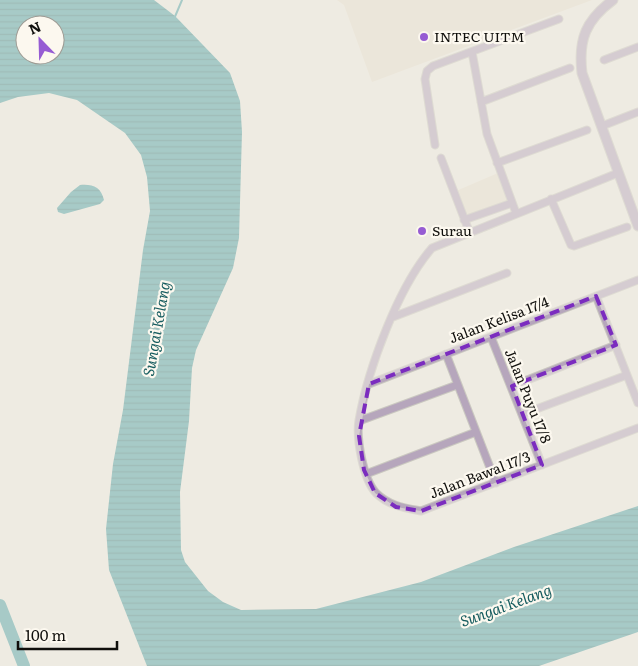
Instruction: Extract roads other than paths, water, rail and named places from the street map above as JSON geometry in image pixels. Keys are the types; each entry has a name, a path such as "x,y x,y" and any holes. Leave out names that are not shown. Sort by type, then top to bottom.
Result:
{"street":[{"path":"613,0 597,12 588,25 582,41 580,56 582,72 638,226"},
{"path":"435,145 425,79 427,71 433,66 559,19"},
{"path":"604,60 638,47"},
{"path":"472,52 487,134 516,213"},
{"path":"481,102 570,68"},
{"path":"602,126 638,112"},
{"path":"498,163 587,130"},
{"path":"441,158 468,231"},
{"name":"Jalan Bawal 17/3","path":"618,173 468,231 432,248 408,281 380,344 359,421 359,436 366,474 375,493 396,507 421,511 638,428"},
{"path":"552,199 570,245 574,246 627,226"},
{"path":"464,220 512,203"},
{"path":"392,317 507,273"},
{"name":"Jalan Kelisa 17/4","path":"369,384 638,280"},
{"path":"596,296 638,403"},
{"name":"Jalan Puyu 17/8","path":"491,337 542,465"},
{"path":"512,386 616,346"},
{"path":"446,354 496,483"},
{"path":"523,414 627,374"},
{"path":"359,421 457,385"},
{"path":"366,474 476,432"}],"water":[{"name":"Sungai Kelang","path":"0,0 154,0 175,16 230,73 240,101 242,132 239,238 233,268 196,350 192,368 189,421 180,492 181,550 185,562 208,591 223,602 241,610 316,609 421,582 514,547 638,506 638,632 539,666 147,666 109,570 106,529 113,464 123,410 143,250 150,211 147,177 141,155 125,133 77,100 49,93 18,97 0,103"},
{"path":"80,185 96,187 101,192 104,200 100,204 64,214 58,212 57,208"}],"waterway":[{"path":"174,19 182,0"},
{"path":"0,605 24,666"}],"place":[{"name":"INTEC UITM","path":"424,37"},
{"name":"Surau","path":"422,231"}]}
